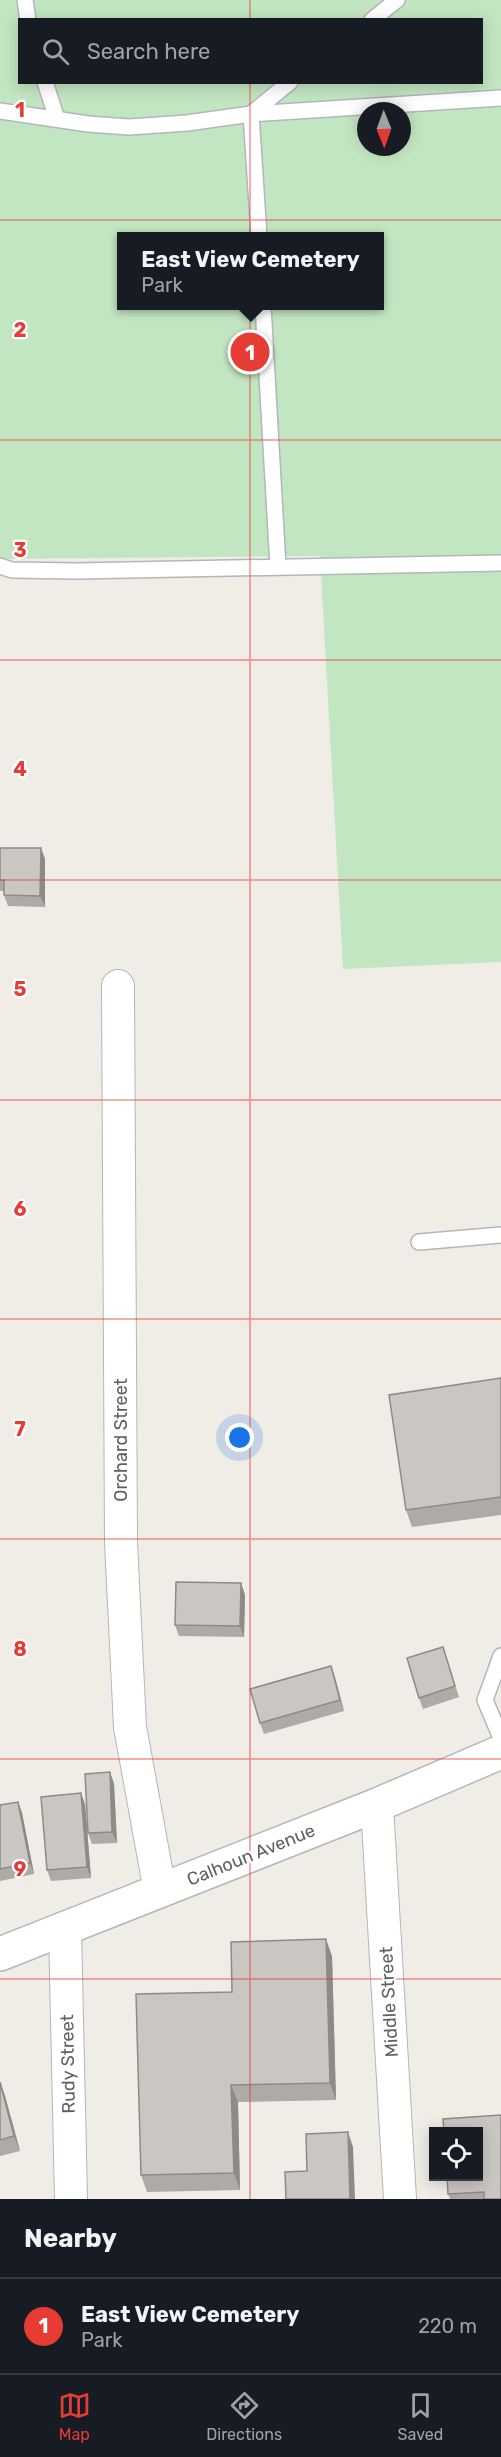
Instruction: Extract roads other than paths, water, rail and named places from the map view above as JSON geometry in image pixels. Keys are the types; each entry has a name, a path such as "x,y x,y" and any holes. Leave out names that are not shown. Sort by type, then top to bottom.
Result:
{"street":[{"name":"Orchard Street","path":"117,986 121,1542 130,1727 160,1891"},
{"name":"Calhoun Avenue","path":"0,1954 377,1805 501,1752"},
{"name":"Middle Street","path":"377,1805 400,2199"},
{"name":"Rudy Street","path":"65,1928 71,2199"}],"lane":[{"path":"25,0 28,18"},
{"path":"374,18 397,0"},
{"path":"46,84 57,119"},
{"path":"251,114 288,84"},
{"path":"0,111 129,127 187,123 251,114 501,98"},
{"path":"251,114 259,232"},
{"path":"263,310 278,567"},
{"path":"0,566 12,570 77,572 501,563"},
{"path":"419,1242 501,1234"},
{"path":"501,1656 485,1700 501,1738"}],"place":[{"name":"East View Cemetery","path":"250,352"}]}
